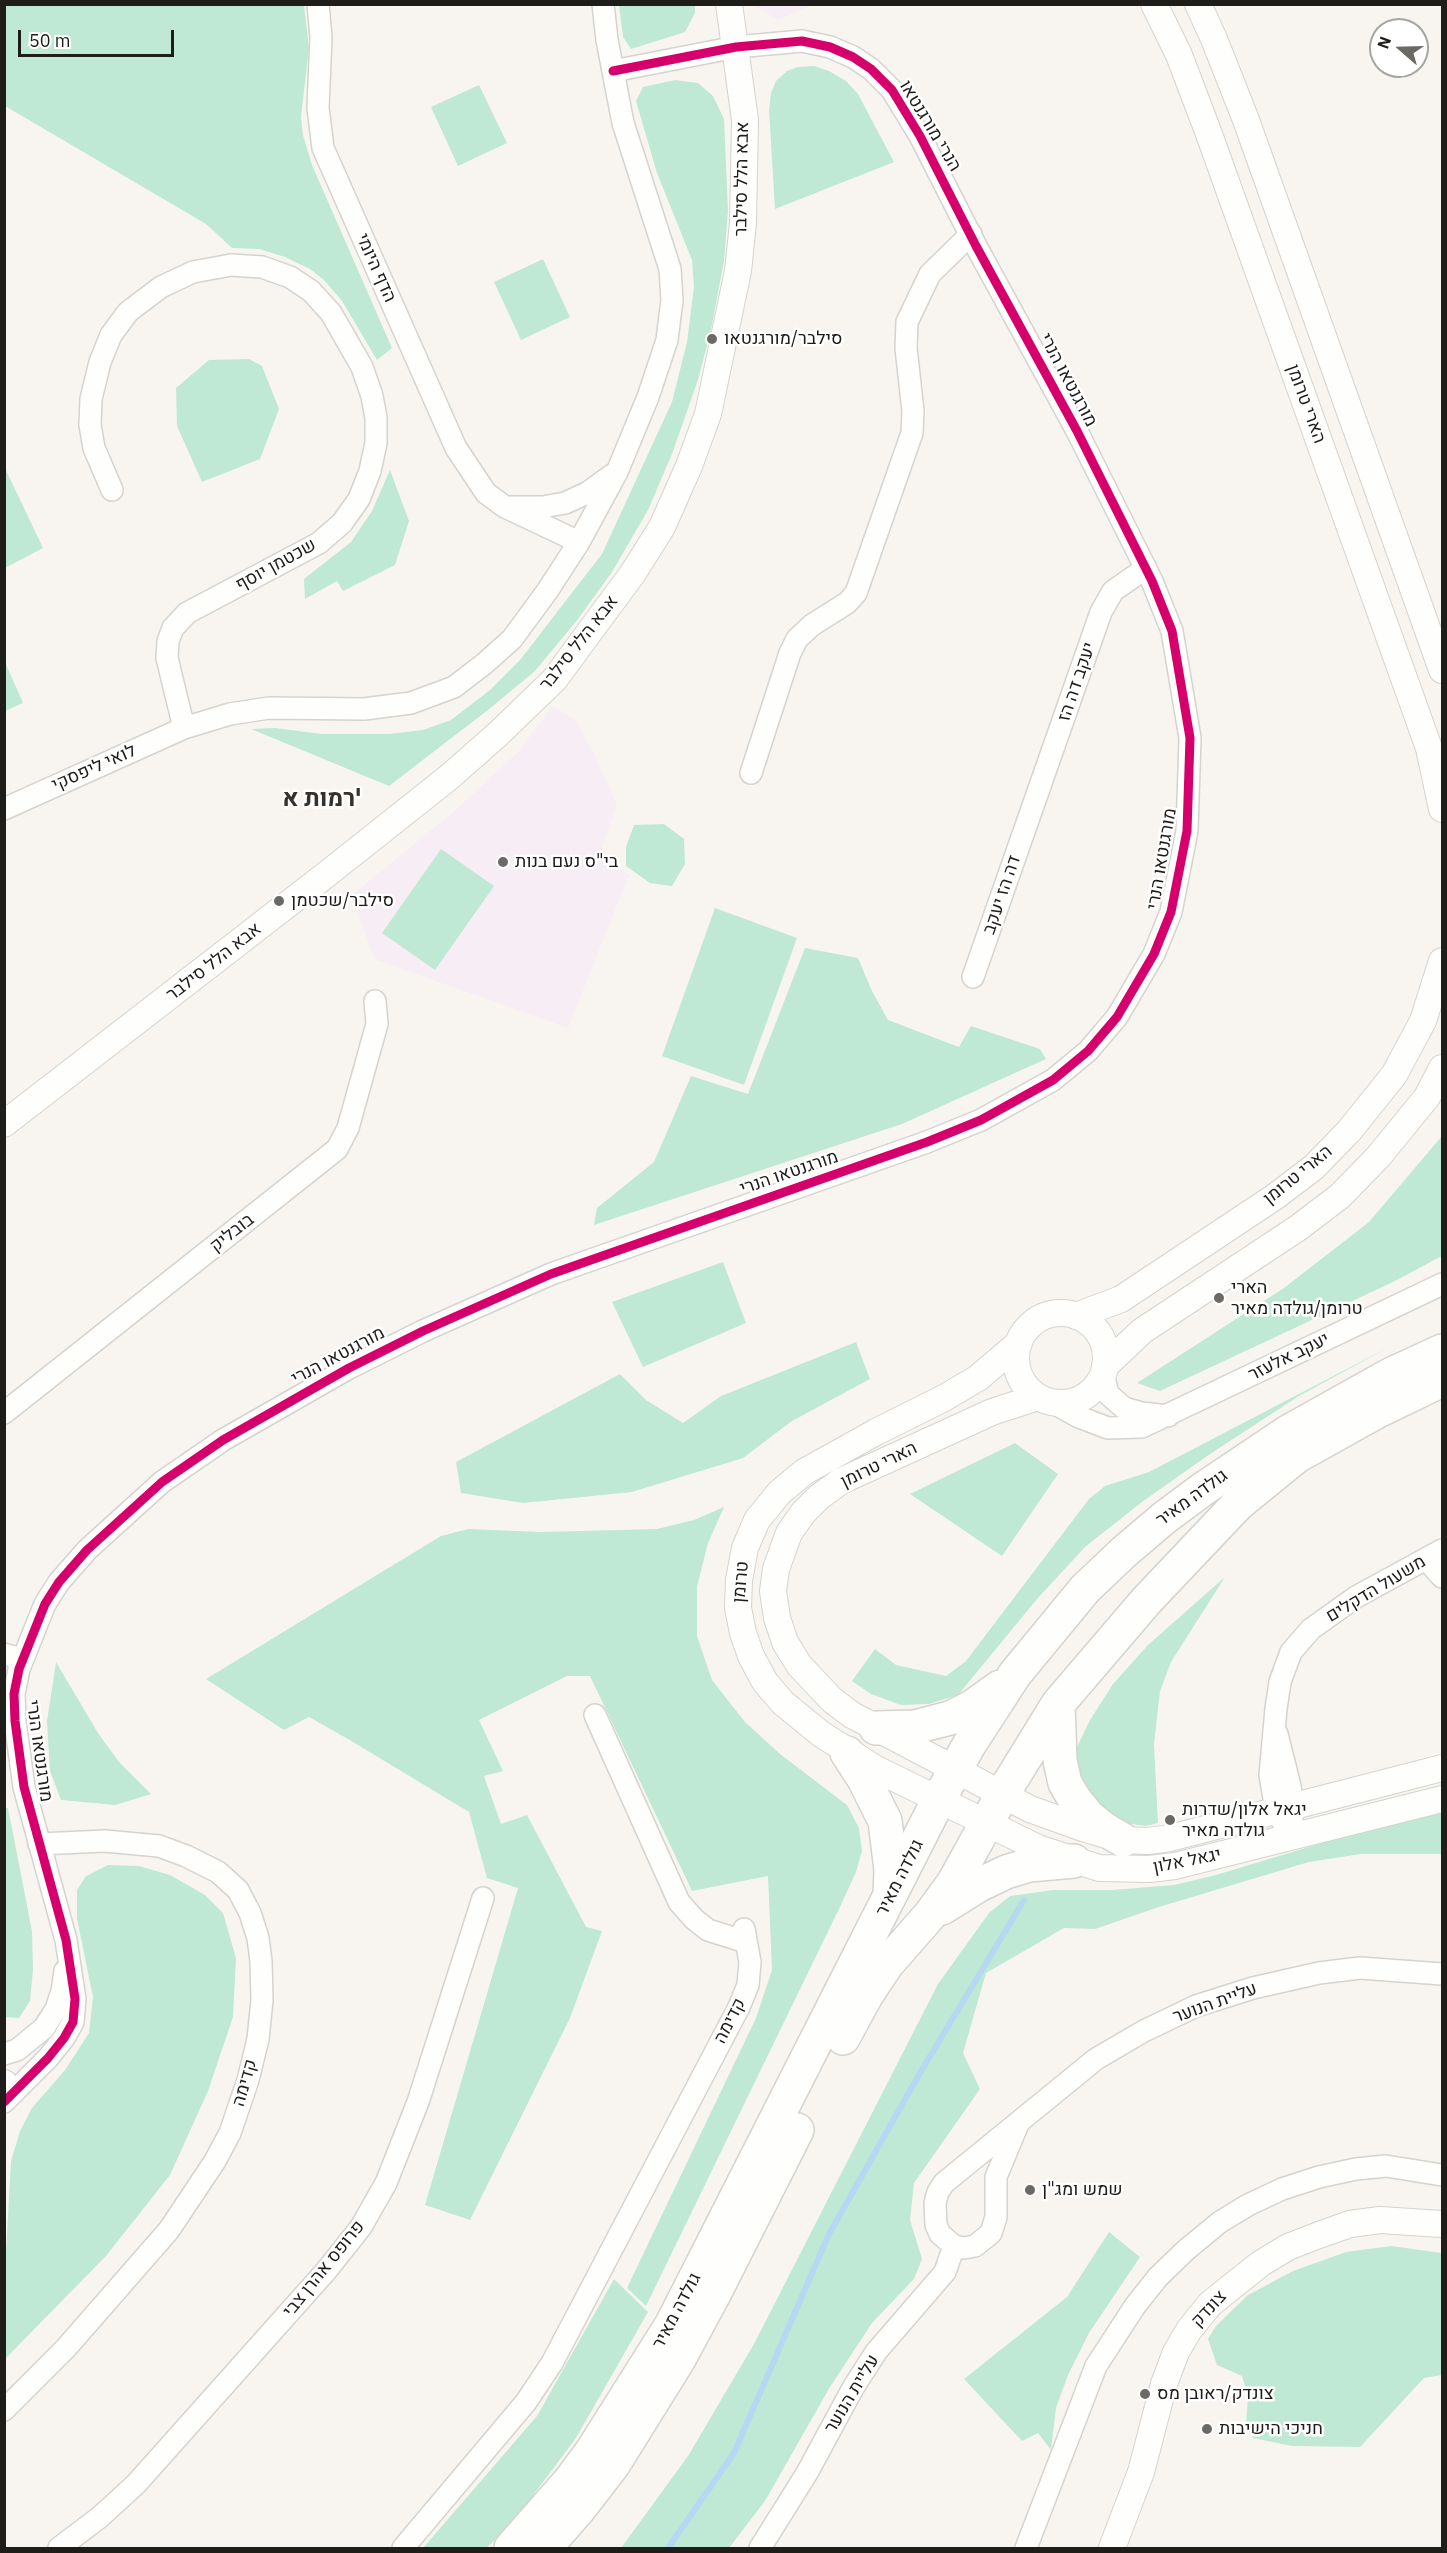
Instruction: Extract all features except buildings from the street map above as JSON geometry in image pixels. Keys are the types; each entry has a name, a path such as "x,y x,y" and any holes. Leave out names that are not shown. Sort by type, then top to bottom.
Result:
{"main road":[{"name":"גולדה מאיר","path":"511,2548 592,2451 661,2343 939,1799 1015,1674 1085,1589 1164,1518 1211,1483 1288,1432 1392,1374 1443,1351"},
{"name":"גולדה מאיר","path":"545,2548 613,2465 649,2409 714,2294 855,2015 887,1964 930,1915 958,1875 1002,1795 1058,1704 1110,1641 1203,1539 1258,1486 1297,1456 1330,1436 1443,1380"},
{"path":"876,1728 915,1727 950,1718 978,1703 1015,1674"},
{"path":"1058,1704 1060,1761 1065,1783 1074,1800 1088,1816 1123,1840"},
{"path":"847,1753 869,1787 885,1821 891,1870 890,1897"},
{"path":"930,1915 979,1885 1006,1872 1029,1865 1074,1861"}],"street":[{"name":"הדף היומי","path":"318,4 321,37 318,108 323,148 456,448 486,493 505,507 579,542"},
{"path":"184,728 231,714 269,708 364,709 411,703 454,687 512,639 579,542 617,472 648,398 667,340 672,300 670,269 623,123 603,4"},
{"name":"אבא הלל סילבר","path":"4,1124 448,778 554,680 633,573 662,527 689,466 708,414 738,271 744,223 745,120 729,4"},
{"name":"הארי טרומן","path":"1154,4 1179,55 1209,134 1429,748 1443,809"},
{"path":"1198,4 1246,120 1443,670"},
{"name":"הנרי מורגנטאו","path":"613,71 736,47 802,41 830,47 853,57 870,69 891,90 920,136 971,234"},
{"path":"750,773 790,653 797,639 812,625 847,603 856,593 912,433 914,411 906,348 908,322 930,274 971,234"},
{"name":"מורגנטאו הנרי","path":"66,1940 24,1787 15,1721 13,1656 32,1631 59,1582 112,1525 162,1482 223,1440 286,1403 423,1331 551,1274 927,1142 981,1120 1053,1080 1088,1051 1117,1017 1154,954 1171,912 1187,831 1190,738 1182,679 1172,632 1146,568 1077,431 971,234"},
{"name":"שכטמן יוסף","path":"112,490 94,448 90,424 91,399 100,362 111,334 128,312 161,287 193,272 231,265 262,267 290,277 310,291 331,313 362,367 372,396 376,418 376,443 370,471 353,507 342,523 319,543 187,613 173,628 168,642 167,658 184,728"},
{"path":"505,507 543,507 565,503 587,493 617,472"},
{"name":"יעקב דה הז","path":"1031,813 1101,612 1113,591 1146,568"},
{"name":"לואי ליפסקי","path":"4,809 184,728"},
{"name":"דה הז יעקב","path":"973,977 1031,813"},
{"name":"הארי טרומן","path":"1076,1316 1121,1299 1276,1196 1314,1167 1349,1131 1394,1075 1423,1021 1443,961"},
{"name":"בובליק","path":"4,1413 337,1149 348,1128 377,1024 375,1001"},
{"path":"1168,1416 1124,1408 1107,1394 1104,1370 1104,1345 1098,1333 1089,1323 1076,1316 1062,1313 1042,1317 1025,1330 1016,1357 1018,1371 1028,1389 1045,1400 1066,1403 1080,1399 1096,1386 1104,1370 1142,1331 1298,1228 1340,1196 1378,1157 1427,1097 1443,1068"},
{"name":"יעקב אלעזר","path":"1045,1400 1108,1428 1142,1426 1168,1416 1443,1284"},
{"name":"הארי טרומן","path":"876,1432 944,1398 978,1377 1019,1343"},
{"name":"הארי טרומן","path":"1002,1795 852,1715 832,1700 799,1665 785,1642 777,1618 773,1591 776,1569 789,1533 811,1505 841,1481 992,1412 1045,1400"},
{"name":"טרומן","path":"847,1753 800,1719 765,1682 751,1656 743,1633 738,1608 739,1580 745,1548 757,1520 779,1493 804,1472 876,1432"},
{"path":"1434,1554 1443,1577"},
{"name":"משעול הדקלים","path":"1291,1837 1285,1808 1285,1758 1275,1728 1276,1709 1291,1652 1311,1629 1356,1597 1434,1554"},
{"name":"קדימה","path":"403,2548 526,2402 552,2363 739,2007 748,1985 750,1962 745,1935 708,1930 694,1919 679,1902 595,1715"},
{"path":"847,1753 939,1799"},
{"name":"יגאל אלון","path":"1002,1795 1030,1809 1080,1827 1123,1840 1148,1841 1170,1838 1443,1768"},
{"name":"יגאל אלון","path":"939,1799 1038,1848 1074,1861 1098,1868 1149,1869 1175,1866 1443,1799"},
{"name":"קדימה","path":"4,2410 66,2348 169,2230 215,2161 230,2133 248,2080 258,2039 262,2000 261,1961 250,1913 238,1890 218,1872 159,1846 105,1841 39,1844"},
{"name":"פרופס אהרן צבי","path":"59,2548 100,2517 136,2484 326,2271 361,2228 386,2183 418,2102 483,1898"},
{"path":"4,2054 17,2050 32,2039 44,2028 56,2009 66,1969 66,1940"},
{"path":"4,2102 48,2058 73,2022 75,1999 66,1940"},
{"name":"עליית הנוער","path":"1018,2124 996,2177 996,2217 991,2233 975,2246 964,2248 954,2246 940,2234 936,2226 935,2203 944,2183 1096,2059 1144,2031 1196,2006 1253,1988 1319,1973 1360,1968 1443,1974"},
{"path":"4,2083 4,2096"},
{"path":"1026,2548 1096,2366 1135,2306 1158,2277 1186,2250 1220,2222 1248,2205 1282,2189 1319,2177 1356,2169 1386,2166 1443,2175"},
{"name":"צונדק","path":"1112,2548 1141,2472 1164,2384 1176,2352 1189,2330 1210,2304 1260,2264 1288,2247 1350,2224 1380,2220 1443,2224"},
{"name":"עליית הנוער","path":"760,2548 807,2473 853,2388 876,2352 945,2272 954,2246"}],"shaded area":[{"path":"753,5 812,5 778,20"},
{"name":"בי\"ס נעם בנות","path":"552,706 575,719 594,753 617,805 601,850 629,875 568,1028 374,959 352,895 458,808 520,750"}],"green space":[{"path":"5,4 304,5 309,48 301,117 303,135 312,165 392,348 377,360 342,301 324,280 310,269 285,257 259,249 232,248 206,224 5,106"},
{"path":"619,5 695,5 695,13 685,32 631,49 623,37"},
{"path":"814,66 829,71 846,81 858,94 894,162 775,209 769,110 771,93 776,81 787,71 798,67"},
{"path":"675,80 698,83 713,96 724,119 728,211 724,261 711,330 698,380 672,454 648,510 612,572 578,619 535,671 389,786 251,729 275,728 322,734 389,734 423,730 451,720 490,690 520,660 602,554 672,402 687,342 694,287 692,260 657,173 636,101 643,87"},
{"path":"479,85 507,143 458,166 431,107"},
{"path":"543,259 570,317 521,340 494,282"},
{"path":"249,359 262,366 279,409 260,459 202,482 177,426 176,388 209,360"},
{"path":"4,466 43,548 5,568 4,568"},
{"path":"390,470 409,521 395,565 343,591 337,581 305,599 304,579 351,542 372,511"},
{"path":"5,662 23,703 4,711"},
{"path":"664,824 684,839 685,864 672,886 650,883 626,866 626,847 634,825"},
{"path":"441,849 494,886 435,970 382,933"},
{"path":"715,908 797,938 744,1085 662,1056"},
{"path":"805,948 858,958 888,1020 959,1047 971,1026 1040,1049 1046,1059 902,1124 594,1225 597,1208 654,1162 691,1076 748,1094"},
{"path":"1442,1136 1442,1256 1393,1282 1160,1391 1137,1383 1284,1288 1369,1222"},
{"path":"723,1262 746,1323 643,1367 612,1302"},
{"path":"856,1342 870,1379 792,1421 743,1458 632,1492 523,1503 461,1493 456,1462 620,1374 646,1400 683,1423 721,1396"},
{"path":"1393,1345 1299,1396 1210,1454 1142,1502 1085,1547 1037,1599 958,1695 929,1704 901,1705 871,1694 852,1681 875,1649 896,1665 946,1676 966,1661 1089,1499 1105,1486 1149,1472"},
{"path":"1015,1443 1058,1474 1002,1556 910,1494"},
{"path":"724,1507 708,1543 697,1587 697,1636 712,1680 745,1722 780,1754 847,1805 859,1828 862,1851 856,1872 840,1907 646,2306 627,2288 756,2018 772,1970 768,1876 692,1891 590,1676 567,1676 479,1720 503,1771 484,1776 501,1824 527,1815 586,1927 602,1931 570,2018 470,2220 425,2205 518,1888 487,1878 469,1812 309,1717 284,1730 206,1679 441,1536 468,1529 541,1532 657,1529 694,1520"},
{"path":"1225,1577 1171,1662 1160,1691 1154,1745 1158,1823 1146,1826 1124,1823 1102,1813 1072,1769 1076,1749 1090,1720 1113,1684 1148,1645"},
{"path":"56,1662 98,1733 119,1762 151,1794 115,1805 61,1800 50,1771 47,1721"},
{"path":"5,1808 8,1808 32,1931 33,1970 30,2001 19,2018 5,2017"},
{"path":"1442,1812 1442,1854 1361,1854 1309,1862 1159,1907 1095,1929 1064,1928 986,1973 963,2053 980,2089 914,2183 910,2220 922,2259 914,2279 872,2323 830,2387 765,2501 729,2548 621,2548 688,2456 754,2344 938,1984 989,1913 1010,1896 1053,1890 1112,1890 1174,1885 1216,1875 1342,1837"},
{"path":"108,1865 139,1866 170,1875 205,1895 223,1913 236,1958 233,2017 208,2091 170,2175 106,2256 5,2359 5,2270 11,2161 20,2131 32,2108 65,2070 89,2033 93,1997 77,1919 77,1890 86,1876"},
{"path":"1109,2232 1140,2257 1089,2333 1068,2375 1056,2408 1051,2450 1038,2433 1022,2441 964,2379 1067,2297"},
{"path":"1391,2246 1442,2253 1442,2375 1424,2378 1360,2447 1292,2446 1253,2438 1246,2424 1248,2396 1242,2376 1217,2365 1208,2339 1216,2326 1248,2295 1293,2271 1346,2252"},
{"path":"614,2279 648,2312 576,2438 508,2529 486,2548 423,2548 537,2416"}],"waterway":[{"path":"668,2548 734,2453 829,2234 920,2073 1024,1900"}],"cycle path":[{"path":"4,2102 48,2058 73,2022 75,1999 66,1940 24,1787 15,1721 14,1694 19,1669 45,1604 59,1582 87,1550 162,1482 223,1440 349,1368 423,1331 551,1274 927,1142 981,1120 1053,1080 1088,1051 1117,1017 1154,954 1171,912 1187,831 1190,738 1172,631 1152,581 1077,431 976,246 920,136 892,90 871,69 853,57 830,47 802,41 736,47 613,71"}],"place":[{"name":"סילבר/מורגנטאו","path":"712,339"},
{"name":"בי\"ס נעם בנות","path":"503,862"},
{"name":"סילבר/שכטמן","path":"279,901"},
{"name":"הארי טרומן/גולדה מאיר","path":"1219,1298"},
{"name":"יגאל אלון/שדרות גולדה מאיר","path":"1170,1820"},
{"name":"שמש ומג\"ן","path":"1030,2190"},
{"name":"צונדק/ראובן מס","path":"1145,2394"},
{"name":"חניכי הישיבות","path":"1207,2429"}],"district":[{"name":"רמות א'","path":"322,799"}]}
